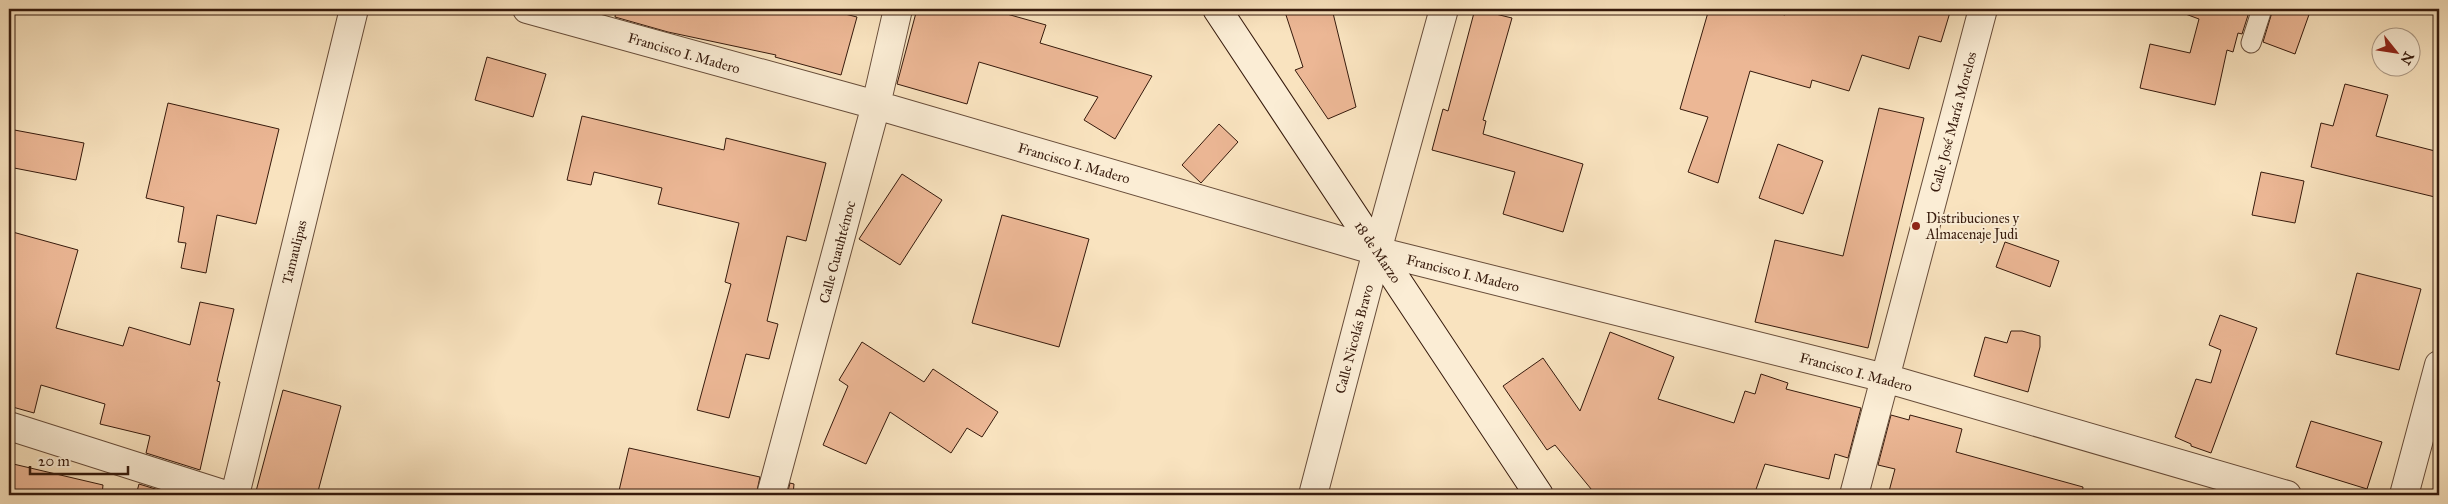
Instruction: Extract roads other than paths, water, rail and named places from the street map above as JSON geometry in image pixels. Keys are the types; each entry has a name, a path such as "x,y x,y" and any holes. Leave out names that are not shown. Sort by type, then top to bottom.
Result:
{"street":[{"name":"Tamaulipas","path":"235,495 354,9"},
{"name":"Francisco I. Madero","path":"527,9 876,105 1377,251 1885,378 2287,495"},
{"name":"Calle Cuauhtémoc","path":"771,495 876,105 898,9"},
{"name":"18 de Marzo","path":"1216,9 1539,495"},
{"name":"Calle Nicolás Bravo","path":"1314,495 1377,251 1444,9"},
{"name":"Calle José María Morelos","path":"1854,495 1983,9"},
{"path":"2404,495 2439,365"},
{"path":"9,426 226,495"}],"lane":[{"path":"2251,43 2262,9"}],"place":[{"name":"Distribuciones y Almacenaje Judi","path":"1916,226"}]}
